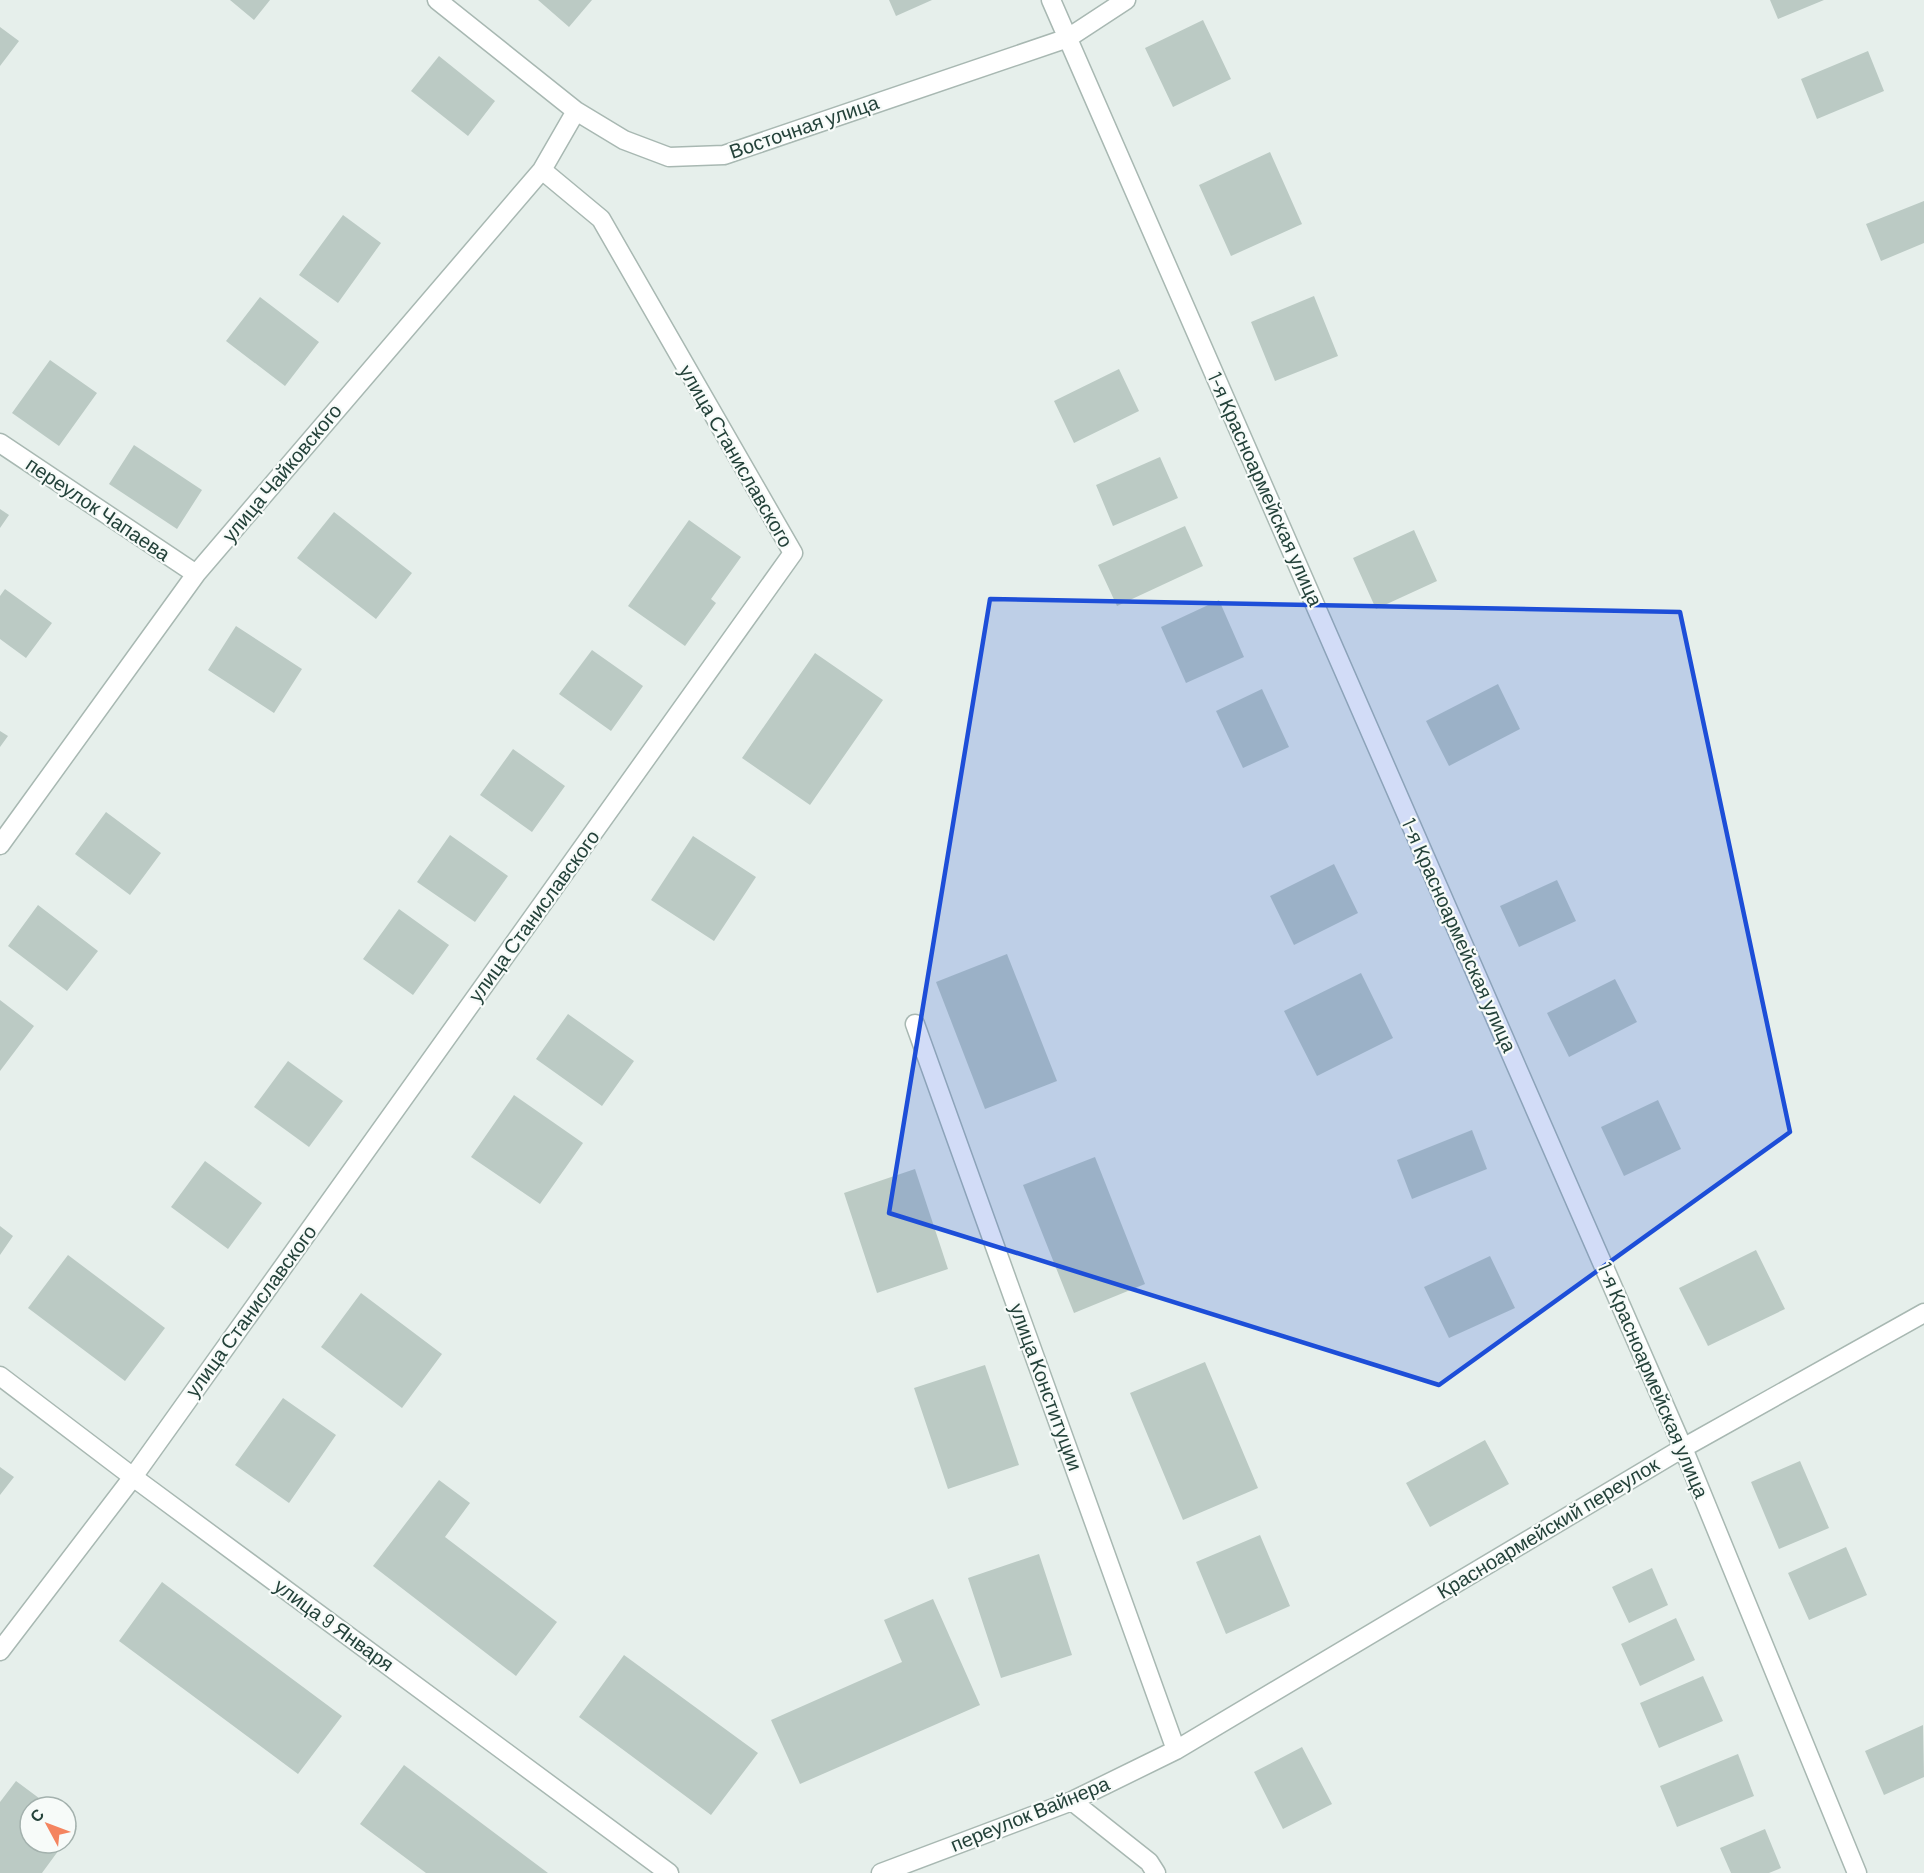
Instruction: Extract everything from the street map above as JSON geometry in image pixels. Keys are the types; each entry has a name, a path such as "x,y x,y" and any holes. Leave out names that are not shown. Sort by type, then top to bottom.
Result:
{"street":[{"name":"Восточная улица","path":"437,0 576,111 624,140 669,157 724,155 1068,38 1126,0"},
{"name":"1-я Красноармейская улица","path":"1051,0 1683,1448 1857,1873"},
{"name":"улица Чайковского","path":"0,845 196,574 542,170 576,111"},
{"name":"улица Станиславского","path":"0,1651 133,1477 793,553 601,219 542,170"},
{"name":"переулок Чапаева","path":"0,443 196,574"},
{"name":"улица Конституции","path":"915,1024 1176,1750"},
{"name":"Красноармейский переулок","path":"1176,1750 1683,1448 1924,1313"},
{"name":"улица 9 Января","path":"0,1376 669,1873"},
{"name":"переулок Вайнера","path":"881,1873 1072,1801 1176,1750"},
{"path":"1072,1801 1149,1862 1156,1873"}],"highlighted area":[{"path":"990,599 1680,612 1790,1132 1439,1385 889,1213"}],"building":[{"path":"230,0 270,0 254,20"},
{"path":"538,0 592,0 569,27"},
{"path":"889,0 932,0 896,16"},
{"path":"1770,0 1824,0 1778,19"},
{"path":"1203,20 1231,79 1173,107 1145,48"},
{"path":"0,27 19,41 0,66"},
{"path":"1868,51 1884,91 1817,119 1801,79"},
{"path":"439,56 495,101 468,136 411,91"},
{"path":"1270,152 1302,224 1231,256 1199,185"},
{"path":"1924,201 1924,243 1881,261 1866,224"},
{"path":"343,215 381,243 338,303 299,275"},
{"path":"1314,296 1338,356 1275,381 1251,322"},
{"path":"260,297 319,342 285,386 226,341"},
{"path":"50,360 97,393 59,446 12,413"},
{"path":"1119,369 1139,411 1074,443 1054,401"},
{"path":"134,445 202,490 177,529 109,484"},
{"path":"1160,457 1178,498 1113,526 1096,485"},
{"path":"0,509 9,515 0,528"},
{"path":"334,512 412,573 376,619 297,558"},
{"path":"689,520 741,557 711,599 716,603 685,646 628,606"},
{"path":"1185,526 1203,566 1117,606 1098,565"},
{"path":"1414,530 1437,581 1376,609 1353,558"},
{"path":"5,589 52,623 26,658 0,639 0,596"},
{"path":"1219,600 1244,657 1186,683 1161,627"},
{"path":"236,626 302,669 274,713 208,670"},
{"path":"592,650 643,686 611,731 559,694"},
{"path":"815,653 883,700 810,805 742,758"},
{"path":"1498,684 1520,729 1449,766 1426,721"},
{"path":"1262,689 1289,747 1243,768 1216,711"},
{"path":"0,731 8,736 0,747"},
{"path":"513,749 565,786 532,832 480,795"},
{"path":"106,812 161,853 130,895 75,854"},
{"path":"450,835 508,876 475,922 417,882"},
{"path":"693,836 756,877 714,941 651,900"},
{"path":"1334,864 1358,913 1294,945 1270,896"},
{"path":"1557,880 1576,921 1519,947 1500,906"},
{"path":"38,905 98,951 67,991 8,946"},
{"path":"399,909 449,945 413,995 363,959"},
{"path":"1007,954 1057,1081 985,1109 936,982"},
{"path":"1361,973 1393,1038 1317,1076 1284,1011"},
{"path":"1615,979 1637,1022 1569,1057 1547,1013"},
{"path":"0,1000 34,1026 0,1071"},
{"path":"568,1014 634,1061 602,1106 536,1059"},
{"path":"288,1061 343,1101 309,1147 254,1107"},
{"path":"514,1095 583,1143 540,1204 471,1157"},
{"path":"1658,1100 1681,1149 1624,1176 1601,1127"},
{"path":"1472,1130 1487,1169 1412,1199 1397,1160"},
{"path":"1095,1157 1145,1284 1074,1313 1023,1185"},
{"path":"205,1161 262,1203 228,1249 171,1207"},
{"path":"915,1169 948,1269 877,1293 844,1193"},
{"path":"0,1226 13,1236 0,1255"},
{"path":"1756,1250 1785,1309 1708,1346 1679,1288"},
{"path":"68,1255 165,1328 125,1381 28,1308"},
{"path":"1490,1256 1515,1308 1449,1338 1424,1287"},
{"path":"361,1293 442,1354 402,1408 321,1347"},
{"path":"1205,1362 1258,1488 1183,1520 1130,1393"},
{"path":"985,1365 1019,1465 948,1489 914,1388"},
{"path":"283,1398 336,1435 289,1503 235,1465"},
{"path":"1485,1440 1509,1484 1430,1527 1406,1483"},
{"path":"1800,1461 1829,1528 1779,1549 1751,1482"},
{"path":"0,1467 14,1477 0,1495"},
{"path":"439,1480 470,1503 445,1537 557,1622 516,1676 373,1566"},
{"path":"1260,1535 1290,1606 1226,1634 1196,1562"},
{"path":"1846,1547 1867,1595 1809,1620 1788,1573"},
{"path":"1039,1554 1072,1655 1001,1678 968,1578"},
{"path":"1652,1568 1668,1605 1629,1623 1612,1587"},
{"path":"162,1582 342,1716 298,1774 119,1641"},
{"path":"933,1599 980,1705 800,1784 771,1720 902,1662 884,1620"},
{"path":"1676,1618 1695,1660 1640,1686 1621,1644"},
{"path":"624,1655 758,1753 711,1815 579,1717"},
{"path":"1703,1676 1723,1721 1659,1748 1640,1703"},
{"path":"1923,1725 1924,1777 1884,1795 1865,1751"},
{"path":"1302,1747 1332,1804 1283,1829 1254,1772"},
{"path":"1738,1754 1754,1796 1677,1827 1660,1786"},
{"path":"404,1765 548,1873 426,1873 360,1824"},
{"path":"16,1781 35,1795 18,1795 18,1855 55,1855 42,1873 0,1873 0,1802"},
{"path":"1765,1829 1781,1868 1769,1873 1731,1873 1720,1848"}]}
